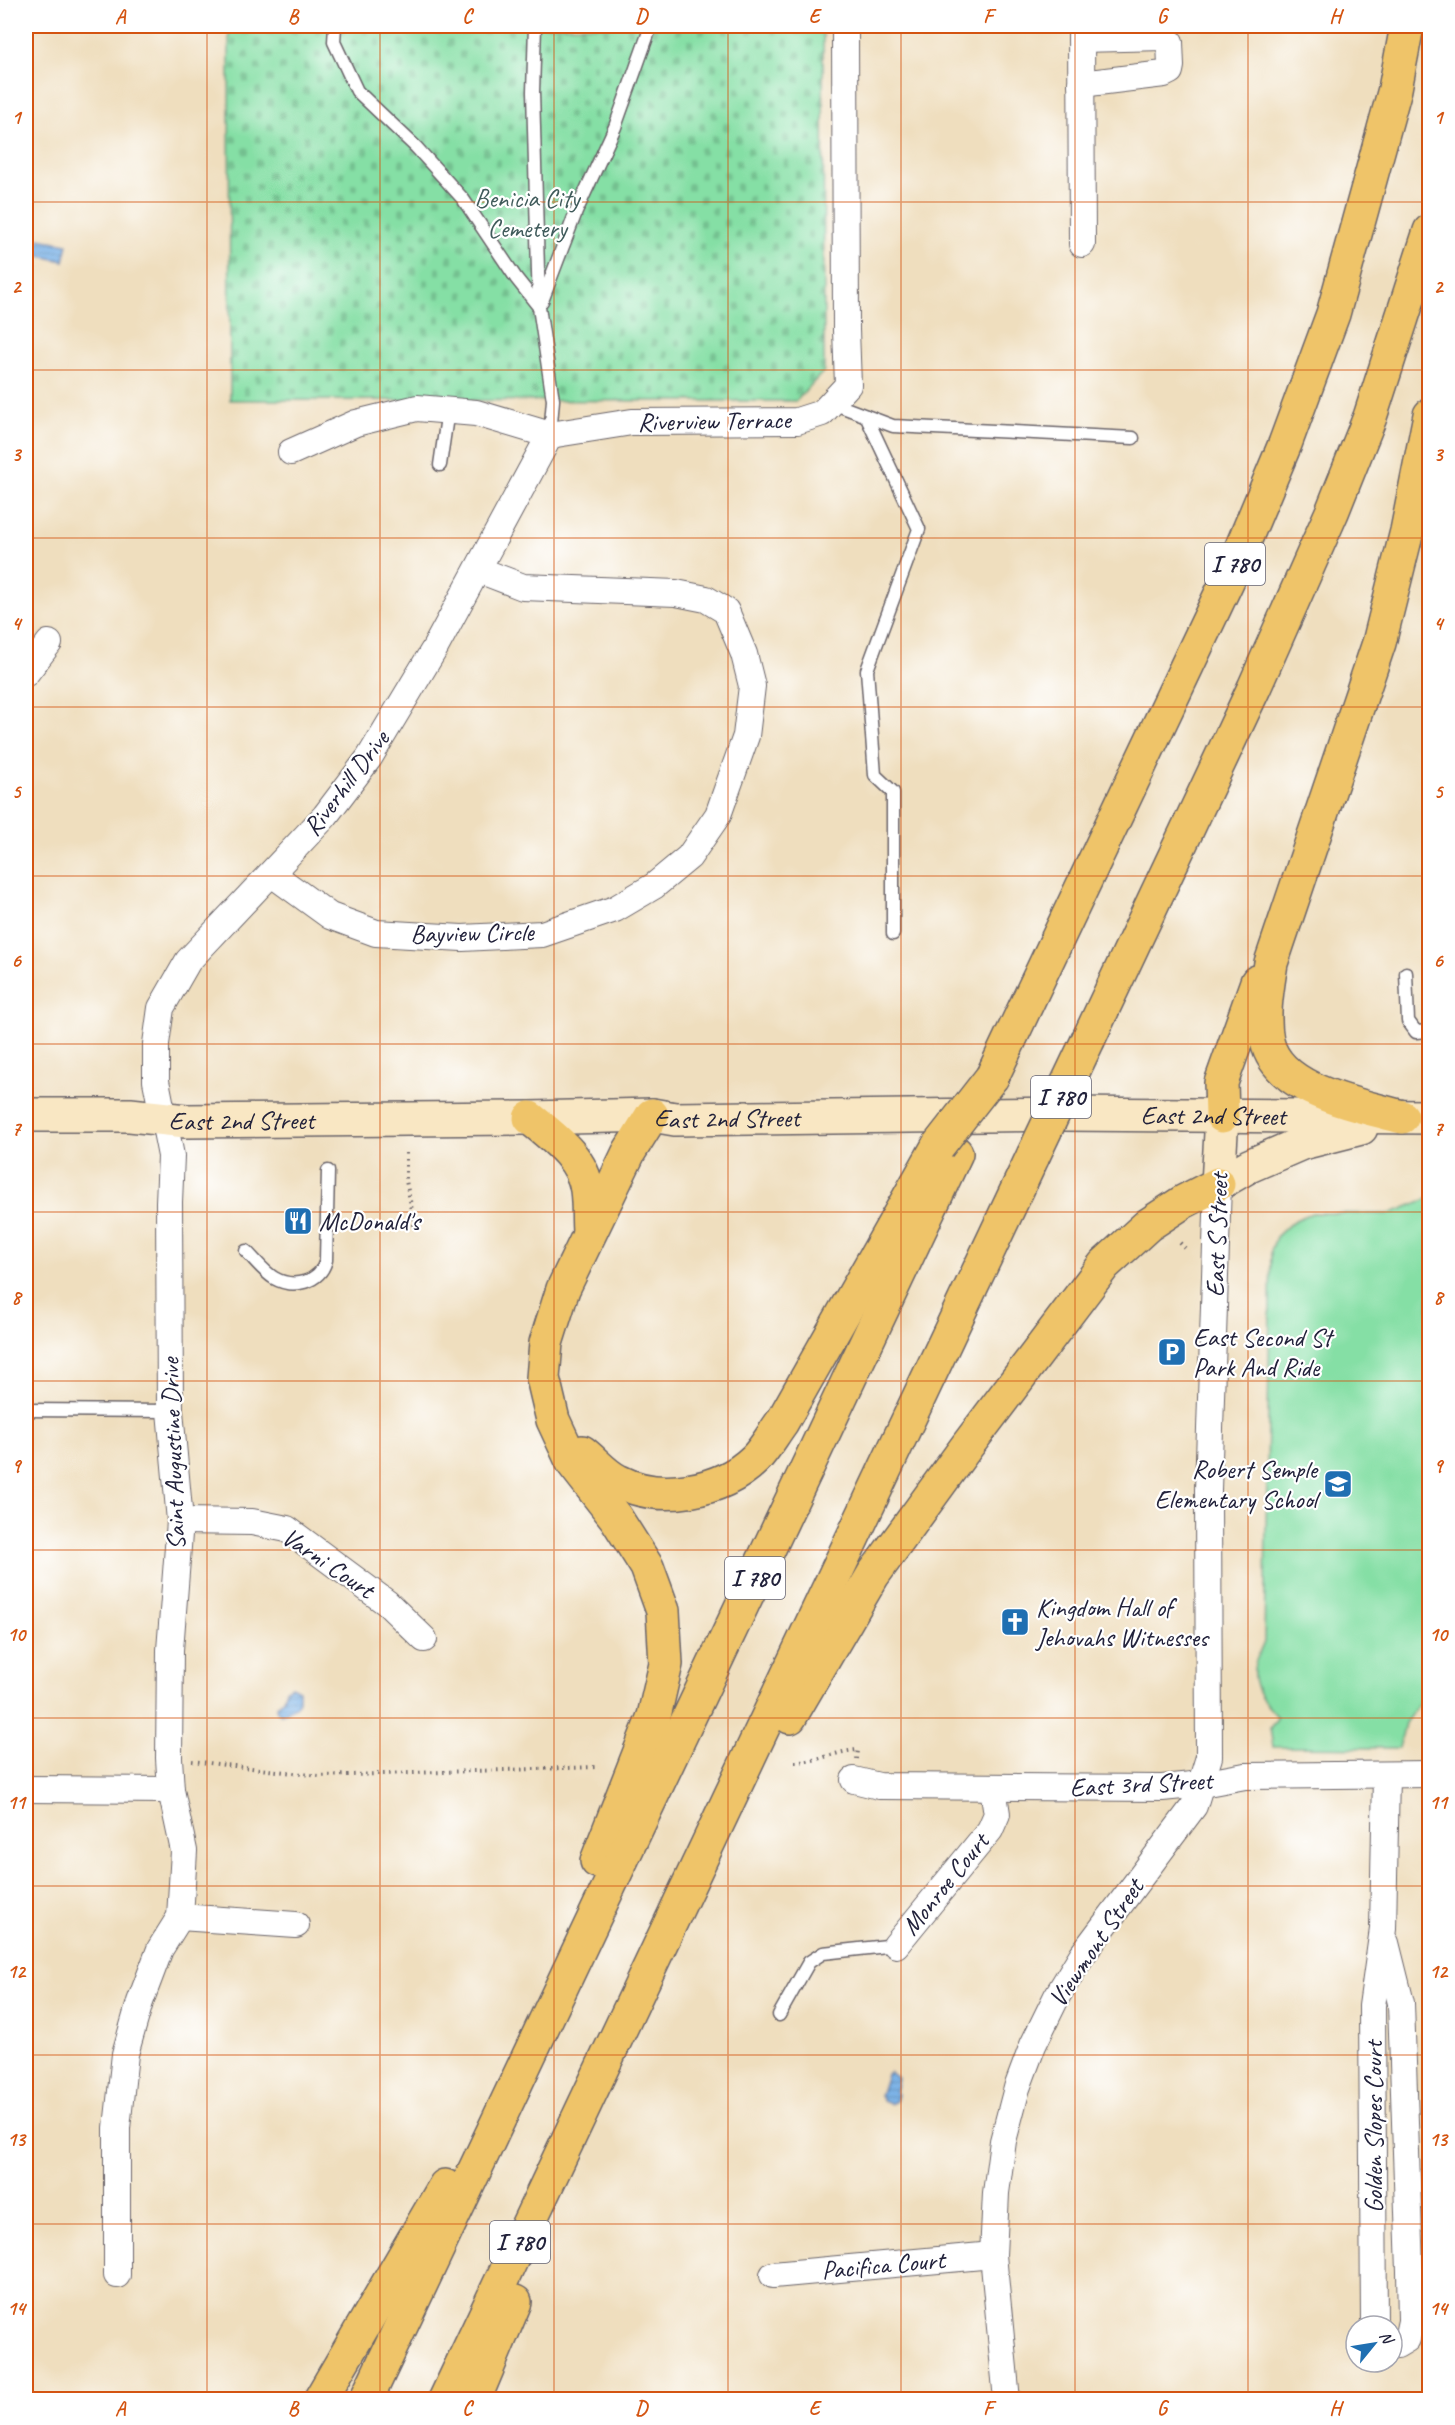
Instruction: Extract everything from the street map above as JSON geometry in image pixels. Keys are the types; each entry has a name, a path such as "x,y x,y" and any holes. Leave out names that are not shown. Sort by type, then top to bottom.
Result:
{"highway":[{"name":"I 780","path":"366,2400 553,2004 947,1150 992,1077 1231,573 1285,444 1333,314 1395,89 1407,26"},
{"name":"I 780","path":"445,2400 1254,688 1332,512 1370,417 1430,231"},
{"path":"1416,1117 1323,1093 1294,1079 1280,1067 1268,1044 1264,1015 1270,963 1379,643 1407,531 1430,415"},
{"path":"1222,1116 1221,1083 1256,983 1270,963"},
{"path":"553,2004 569,1928 654,1716 666,1664 663,1611 647,1567 616,1518 573,1463 554,1420 543,1378 546,1343 563,1289 629,1152 652,1115"},
{"path":"530,1119 553,1137 579,1168 587,1188 589,1236"},
{"path":"564,1439 618,1481 654,1492 692,1492 728,1480 756,1459 782,1422 947,1150"},
{"path":"717,1825 783,1729 873,1575 1104,1265 1148,1225 1183,1202 1218,1184"},
{"path":"474,2400 555,2209 595,2084"},
{"path":"321,2400 455,2168 507,2099"}],"main road":[{"name":"East 2nd Street","path":"26,1115 130,1115 186,1121 530,1119 652,1115 675,1119 1063,1114 1416,1117"},
{"name":"East S Street","path":"1218,1184 1222,1116"},
{"path":"1218,1184 1249,1166 1302,1143 1416,1117"}],"street":[{"name":"Riverview Terrace","path":"291,452 356,423 417,408 476,413 550,435 632,422 797,421 822,413 848,385 844,26"},
{"path":"1081,84 1164,74 1170,71 1172,66 1170,42 1164,38 1081,32 1081,84 1082,244"},
{"name":"Riverhill Drive","path":"164,1118 156,1081 156,1044 161,1008 188,962 325,816 369,758 479,570 550,435"},
{"name":"Bayview Circle","path":"272,874 330,916 376,933 462,938 542,934 615,909 654,886 689,857 718,815 746,736 752,686 744,654 726,611 706,600 676,593 523,587 479,570"},
{"name":"Saint Augustine Drive","path":"164,1118 171,1156 168,1202 170,1411 180,1521 170,1650 171,1790 184,1851 180,1917"},
{"name":"East S Street","path":"1202,1784 1209,1757 1208,1491 1218,1184"},
{"name":"Varni Court","path":"180,1521 252,1522 287,1529 387,1603 424,1639"},
{"name":"East 3rd Street","path":"854,1780 879,1786 1162,1788 1245,1776 1386,1775 1429,1771"},
{"name":"Golden Slopes Court","path":"1374,2314 1372,2006 1383,1929 1386,1775"},
{"name":"Viewmont Street","path":"1008,2400 993,2255 996,2193 1003,2141 1017,2088 1033,2045 1057,1996 1082,1955 1194,1806 1202,1784"},
{"name":"Monroe Court","path":"896,1945 990,1830 997,1814 993,1788"},
{"path":"26,1789 171,1790"},
{"path":"117,2275 117,2128 124,2054 160,1949 180,1917 296,1924"},
{"name":"Golden Slopes Court","path":"1383,1929 1401,2003 1411,2321 1407,2339 1404,2341"},
{"name":"Pacifica Court","path":"773,2275 993,2255"}],"lane":[{"path":"335,26 334,42 357,91 416,147 463,200 516,278 539,307"},
{"path":"535,26 533,92 539,307 553,400 550,435"},
{"path":"539,307 576,212 615,127 651,26"},
{"path":"832,403 893,426 1133,438"},
{"path":"440,465 448,410"},
{"path":"866,416 919,529 867,670 875,775 893,792 893,934"},
{"path":"1406,973 1408,1021 1416,1032 1430,1031"},
{"path":"246,1251 274,1278 289,1283 303,1283 316,1278 324,1269 326,1260 328,1171"},
{"path":"26,1410 170,1411"},
{"path":"779,2015 814,1957 824,1953 896,1945"}],"path":[{"path":"406,1153 406,1181 413,1215 413,1227"},
{"path":"1180,1243 1185,1248"},
{"path":"795,1762 816,1761 841,1751 858,1750 854,1780"},
{"path":"188,1760 319,1776 597,1767"}],"green space":[{"name":"Benicia City Cemetery","path":"229,26 823,26 824,371 796,401 230,400"},
{"name":"Robert Semple Elementary School","path":"1429,1198 1429,1690 1405,1723 1399,1748 1273,1747 1270,1728 1278,1717 1261,1696 1254,1677 1255,1663 1264,1642 1271,1251 1276,1237 1293,1221 1312,1213 1389,1214"}],"water":[{"path":"39,239 68,244 64,261 35,255"},
{"path":"291,1686 299,1690 299,1701 295,1707 281,1714 276,1707 283,1699 286,1689"},
{"path":"890,2072 898,2078 895,2092 898,2094 896,2101 890,2104 883,2101 880,2096 887,2074"}],"place":[{"name":"McDonald's","path":"298,1221"},
{"name":"East Second St Park And Ride","path":"1172,1352"},
{"name":"Robert Semple Elementary School","path":"1338,1484"},
{"name":"Kingdom Hall of Jehovahs Witnesses","path":"1015,1622"}]}
